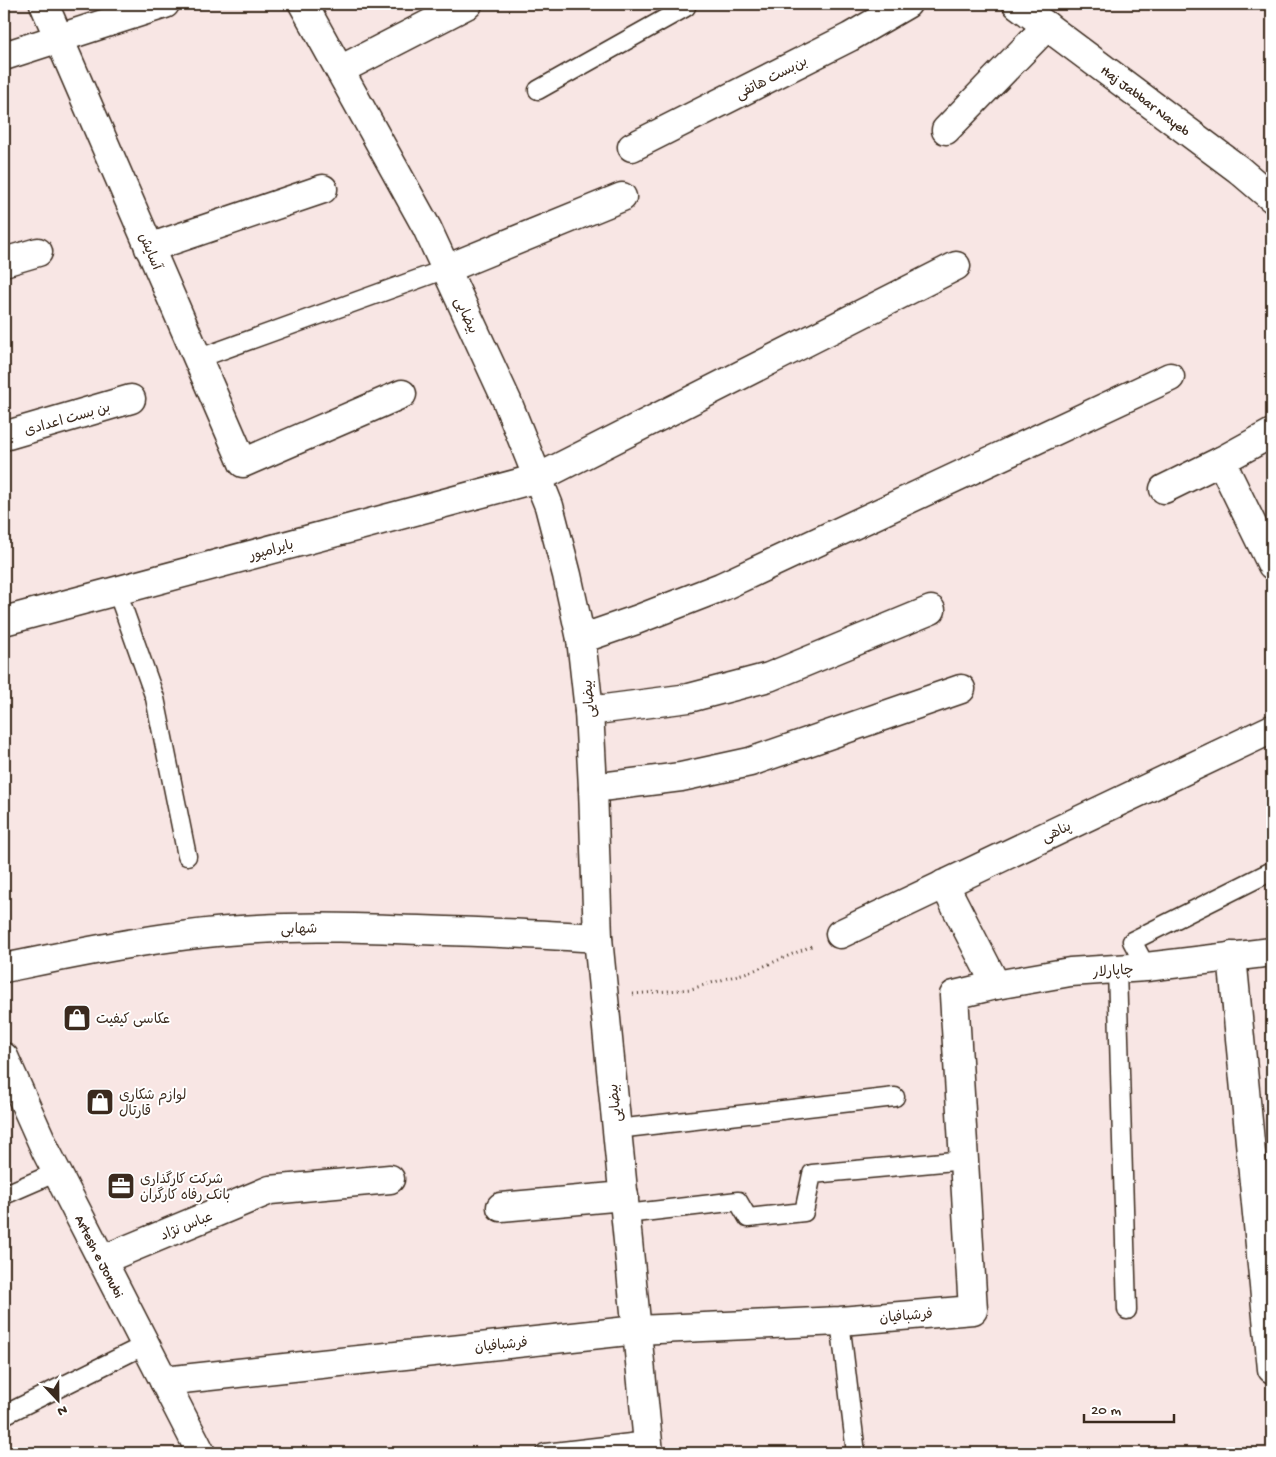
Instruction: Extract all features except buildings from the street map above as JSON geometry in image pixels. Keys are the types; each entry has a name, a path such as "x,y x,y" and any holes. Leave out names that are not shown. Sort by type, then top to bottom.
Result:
{"street":[{"name":"آسایش","path":"44,4 243,463 402,394"},
{"path":"4,56 165,4"},
{"name":"بیضایی","path":"303,4 427,228 507,400 549,506 567,575 581,639 589,711 598,938 649,1447"},
{"path":"340,70 468,4"},
{"name":"بن‌بست هاتفی","path":"632,147 850,36 908,4"},
{"path":"946,130 1032,11"},
{"name":"Haj Jabbar Nayeb","path":"1032,11 1238,169 1272,198"},
{"path":"149,248 323,190"},
{"path":"446,269 622,197"},
{"path":"4,262 38,252"},
{"name":"بایرامپور","path":"4,621 538,478 956,266"},
{"path":"581,639 721,587 1170,377"},
{"name":"بن بست اعدادی","path":"4,436 131,399"},
{"path":"1164,489 1272,433"},
{"path":"1221,461 1272,565"},
{"path":"589,711 689,698 769,677 931,610"},
{"path":"593,788 680,777 750,762 961,689"},
{"name":"پناهی","path":"840,934 1272,729"},
{"path":"944,884 996,984"},
{"name":"شهابی","path":"4,968 113,946 176,936 257,929 345,927 520,933 598,938"},
{"name":"چاپارلار","path":"965,1160 954,995 996,984 1070,972 1117,970 1272,952"},
{"path":"1232,956 1272,1369"},
{"name":"Artesh e Jonubi","path":"4,1057 57,1172 201,1453"},
{"name":"فرشبافیان","path":"164,1381 638,1330 840,1321 973,1310 965,1160"},
{"name":"عباس نژاد","path":"102,1260 270,1190 390,1179"},
{"path":"500,1207 625,1205"}],"lane":[{"path":"538,90 686,8 685,4"},
{"path":"197,359 446,269"},
{"path":"117,591 156,698 187,856"},
{"path":"1146,967 1132,941 1272,871"},
{"path":"1117,970 1128,1310"},
{"path":"617,1129 895,1097"},
{"path":"625,1205 738,1200 748,1218 804,1212 812,1174 965,1160"},
{"path":"4,1196 57,1172"},
{"path":"840,1321 856,1453"},
{"path":"4,1415 145,1345"},
{"path":"545,1453 649,1447"}],"path":[{"path":"603,997 691,989 755,970 840,934"}],"place":[{"name":"عکاسی کیفیت","path":"77,1018"},
{"name":"لوازم شکاری قارتال","path":"100,1102"},
{"name":"شرکت کارگذاری بانک رفاه کارگران","path":"121,1186"}]}
